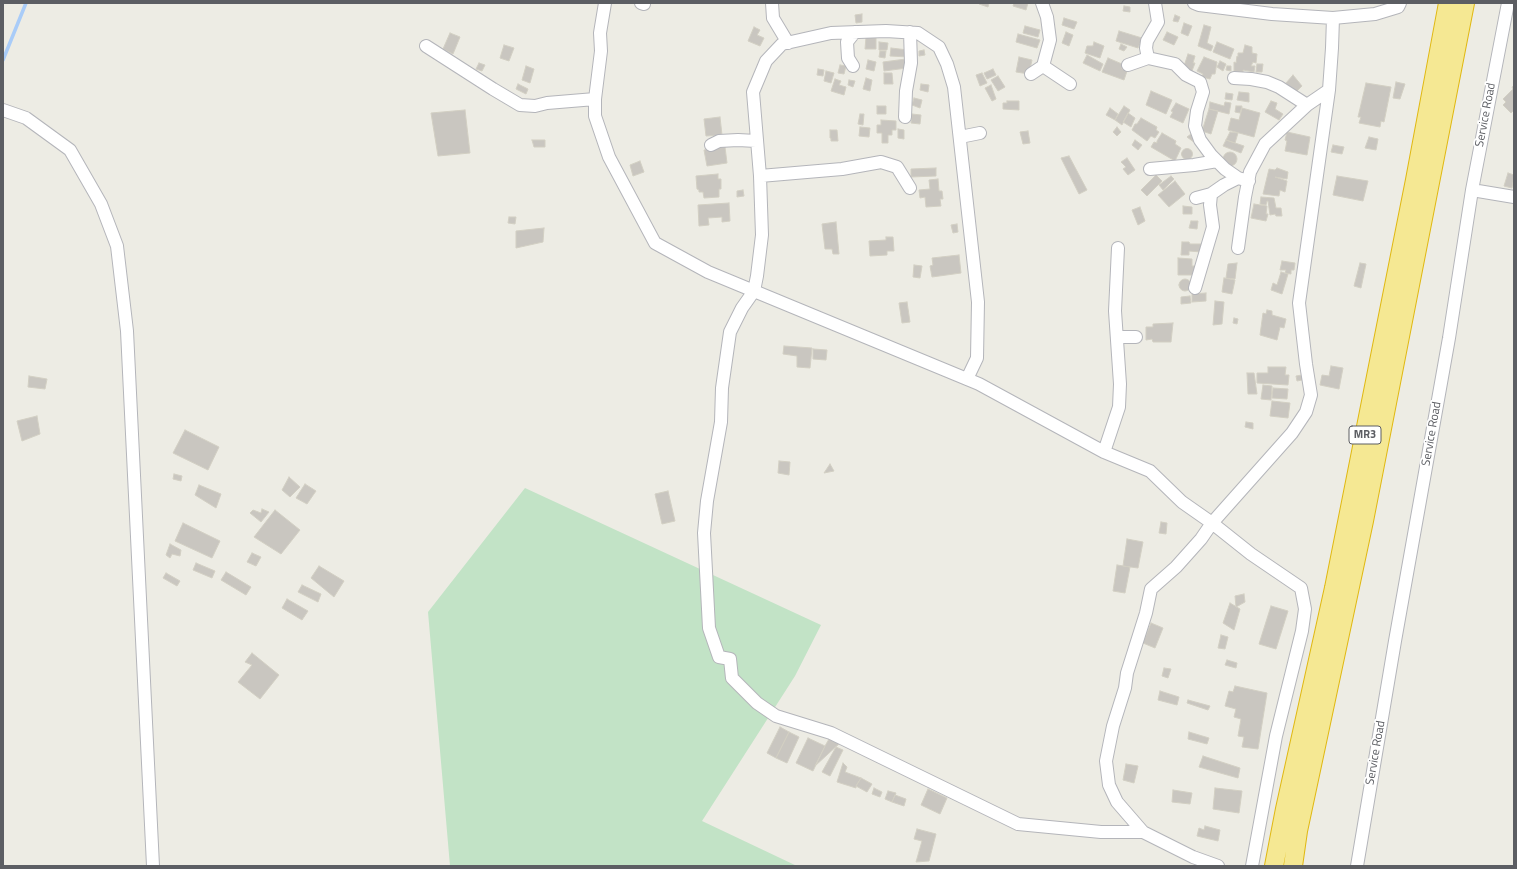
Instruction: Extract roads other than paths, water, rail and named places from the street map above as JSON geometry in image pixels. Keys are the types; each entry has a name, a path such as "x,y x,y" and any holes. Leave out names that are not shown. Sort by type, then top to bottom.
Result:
{"highway":[{"name":"MR3","path":"1274,866 1285,809 1334,588 1415,180 1448,3"},
{"name":"MR3","path":"1293,866 1298,831 1364,521 1465,3"}],"street":[{"path":"606,3 600,33 601,51 595,99 595,116 609,156 655,243 708,272 979,384 1104,452 1150,471 1182,502 1212,523 1251,554 1301,588 1305,610 1302,631 1276,736 1252,866"},
{"path":"772,3 773,18 788,43"},
{"path":"1031,74 1043,66 1050,40 1047,17 1042,3"},
{"path":"1148,58 1146,48 1148,41 1157,34 1158,22 1155,3"},
{"path":"1194,3 1199,5 1221,6 1272,14 1333,18 1375,14 1399,4"},
{"name":"Service Road","path":"1357,866 1449,338 1472,190 1508,3"},
{"path":"1218,866 1192,856 1143,832 1117,802 1109,784 1106,760 1113,726 1125,688 1126,673 1146,613 1151,589 1176,567 1201,539 1212,523 1292,433 1306,412 1311,395 1299,303 1329,90 1333,18"},
{"path":"967,379 977,358 978,302 954,86 947,64 939,47 918,33 902,35 886,31 831,33 782,44 766,61 753,92 760,176 762,235 754,291 742,308 730,332 722,388 721,422 708,494 704,533 709,628 719,657 730,659 732,678 757,703 776,716 831,733 1018,824 1100,832 1143,832"},
{"path":"853,66 848,58 847,42 855,32"},
{"path":"902,35 911,63 906,91 905,117"},
{"path":"426,46 520,105 535,106 547,103 595,99"},
{"path":"1128,64 1148,58 1174,64 1186,75 1200,82 1203,92 1197,111 1195,126 1200,140 1225,169 1244,179"},
{"path":"1043,66 1070,84"},
{"path":"1234,78 1267,82 1307,105"},
{"path":"1196,198 1211,194 1224,185 1244,179 1250,172 1265,144 1307,105 1329,90"},
{"path":"3,110 26,118 70,150 101,204 117,246 127,331 153,866"},
{"path":"960,137 980,133"},
{"path":"711,145 719,141 756,141"},
{"path":"1150,169 1194,165 1217,161"},
{"path":"760,176 842,169 881,162 897,167 910,188"},
{"path":"1238,248 1244,179"},
{"path":"1472,190 1514,197"},
{"path":"1195,288 1214,227 1210,205 1211,194"},
{"path":"1104,452 1119,407 1120,384 1115,311 1118,248"},
{"path":"1117,338 1136,337"}],"waterway":[{"path":"3,60 26,3"}]}
